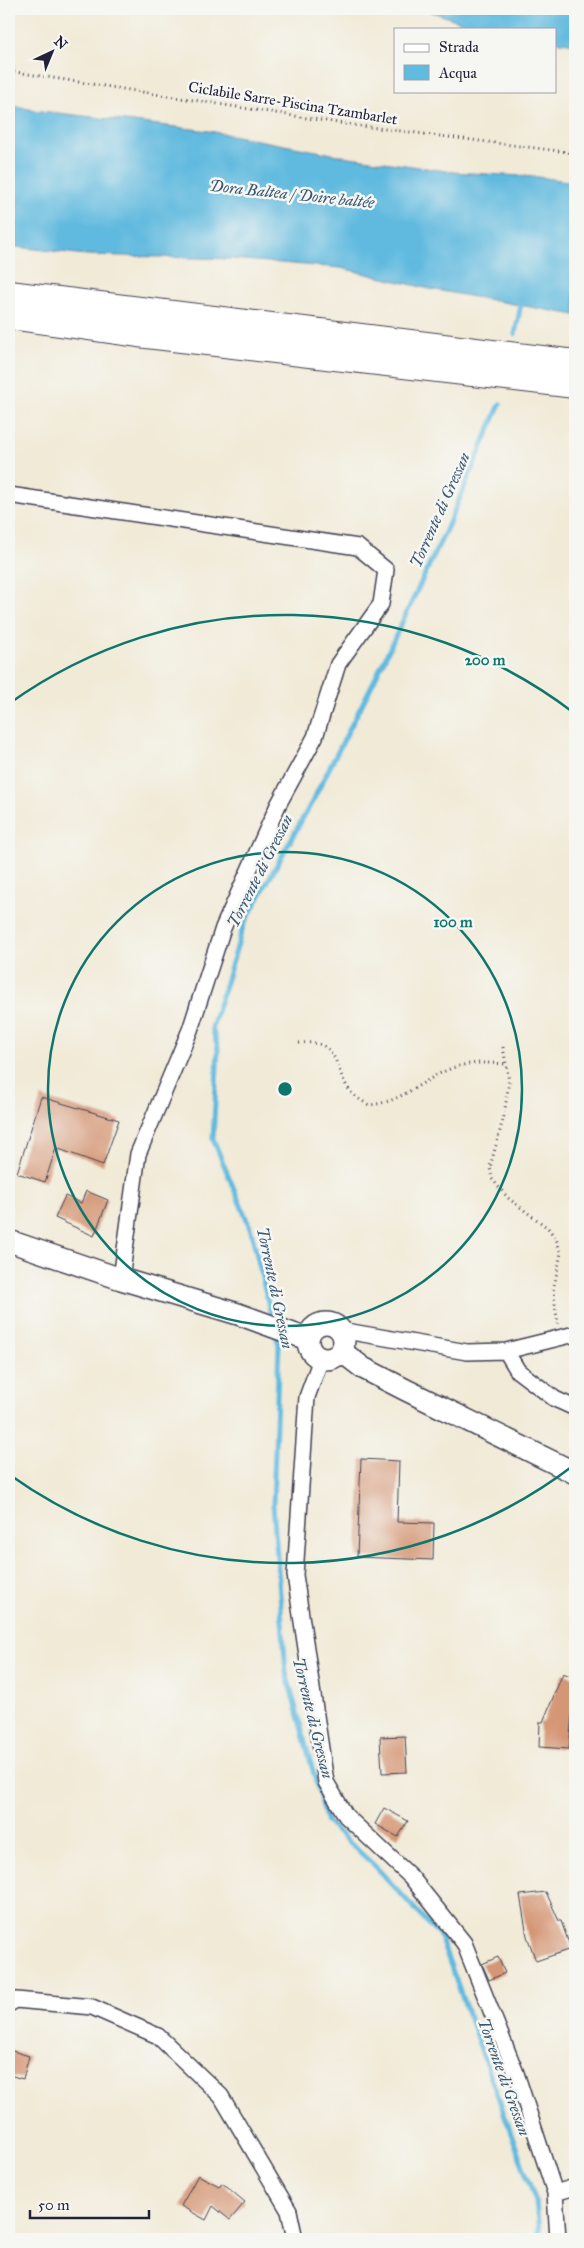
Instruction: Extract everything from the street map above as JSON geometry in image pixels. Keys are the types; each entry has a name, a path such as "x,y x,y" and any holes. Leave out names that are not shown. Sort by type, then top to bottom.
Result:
{"highway":[{"path":"9,295 575,364"},
{"path":"9,315 138,333 575,384"}],"main road":[{"path":"9,1241 121,1279 238,1314 307,1339"},
{"path":"321,1323 332,1324 340,1330 344,1340 341,1352 328,1360 321,1359 310,1351 307,1339 312,1329 321,1323"},
{"path":"341,1352 364,1368 406,1390 575,1473"}],"street":[{"path":"9,495 358,548 386,570 382,604 338,664 316,737 278,805 223,928 190,1030 138,1154 121,1279"},
{"path":"340,1330 467,1352 506,1351 571,1336"},
{"path":"506,1351 518,1371 555,1399 575,1408"},
{"path":"321,1359 307,1397 295,1575 326,1782 346,1816 411,1877 464,1943 516,2073 555,2193 558,2239"},
{"path":"9,2004 16,2000 92,2007 158,2036 221,2096 289,2211 295,2239"},
{"path":"555,2193 575,2187"}],"path":[{"name":"Ciclabile Sarre-Piscina Tzambarlet","path":"9,71 345,124 575,153"},
{"path":"299,1043 314,1042 324,1045 335,1058 351,1091 369,1105 392,1101 454,1068 474,1062 506,1064"},
{"path":"503,1047 508,1081 504,1116 490,1167 492,1178 508,1198 548,1228 556,1239 561,1253 553,1292 554,1306 557,1324 571,1336"}],"water":[{"path":"423,9 575,9 575,44 556,41 556,28 480,28"},
{"name":"Dora Baltea / Doire baltée","path":"9,104 33,110 209,131 343,156 453,172 538,177 575,182 575,315 430,289 341,268 232,259 86,255 9,246"}],"building":[{"path":"41,1097 119,1120 103,1165 56,1148 45,1182 17,1173"},
{"path":"86,1191 108,1200 94,1236 55,1218 65,1196 81,1203"},
{"path":"361,1459 399,1461 397,1522 434,1523 433,1560 357,1557"},
{"path":"563,1673 575,1678 575,1716 572,1715 569,1749 539,1747 540,1722 543,1722"},
{"path":"405,1736 407,1772 382,1773 380,1737"},
{"path":"384,1808 408,1821 398,1837 375,1824"},
{"path":"546,1892 559,1921 561,1921 571,1949 536,1961 527,1936 520,1895"},
{"path":"498,1957 505,1973 489,1980 482,1964"},
{"path":"9,2050 29,2056 23,2079 9,2075"},
{"path":"198,2175 219,2186 222,2183 245,2202 230,2220 213,2206 206,2220 181,2206"}],"waterway":[{"name":"Torrente di Gressan","path":"515,334 522,300"},
{"name":"Torrente di Gressan","path":"272,1319 250,1227 213,1139 218,1048 212,1028 244,924 313,800 375,679 446,530 500,404"},
{"name":"Torrente di Gressan","path":"276,1335 279,1345 273,1504 286,1672 327,1822 376,1867 440,1936 536,2202 540,2239"}]}
